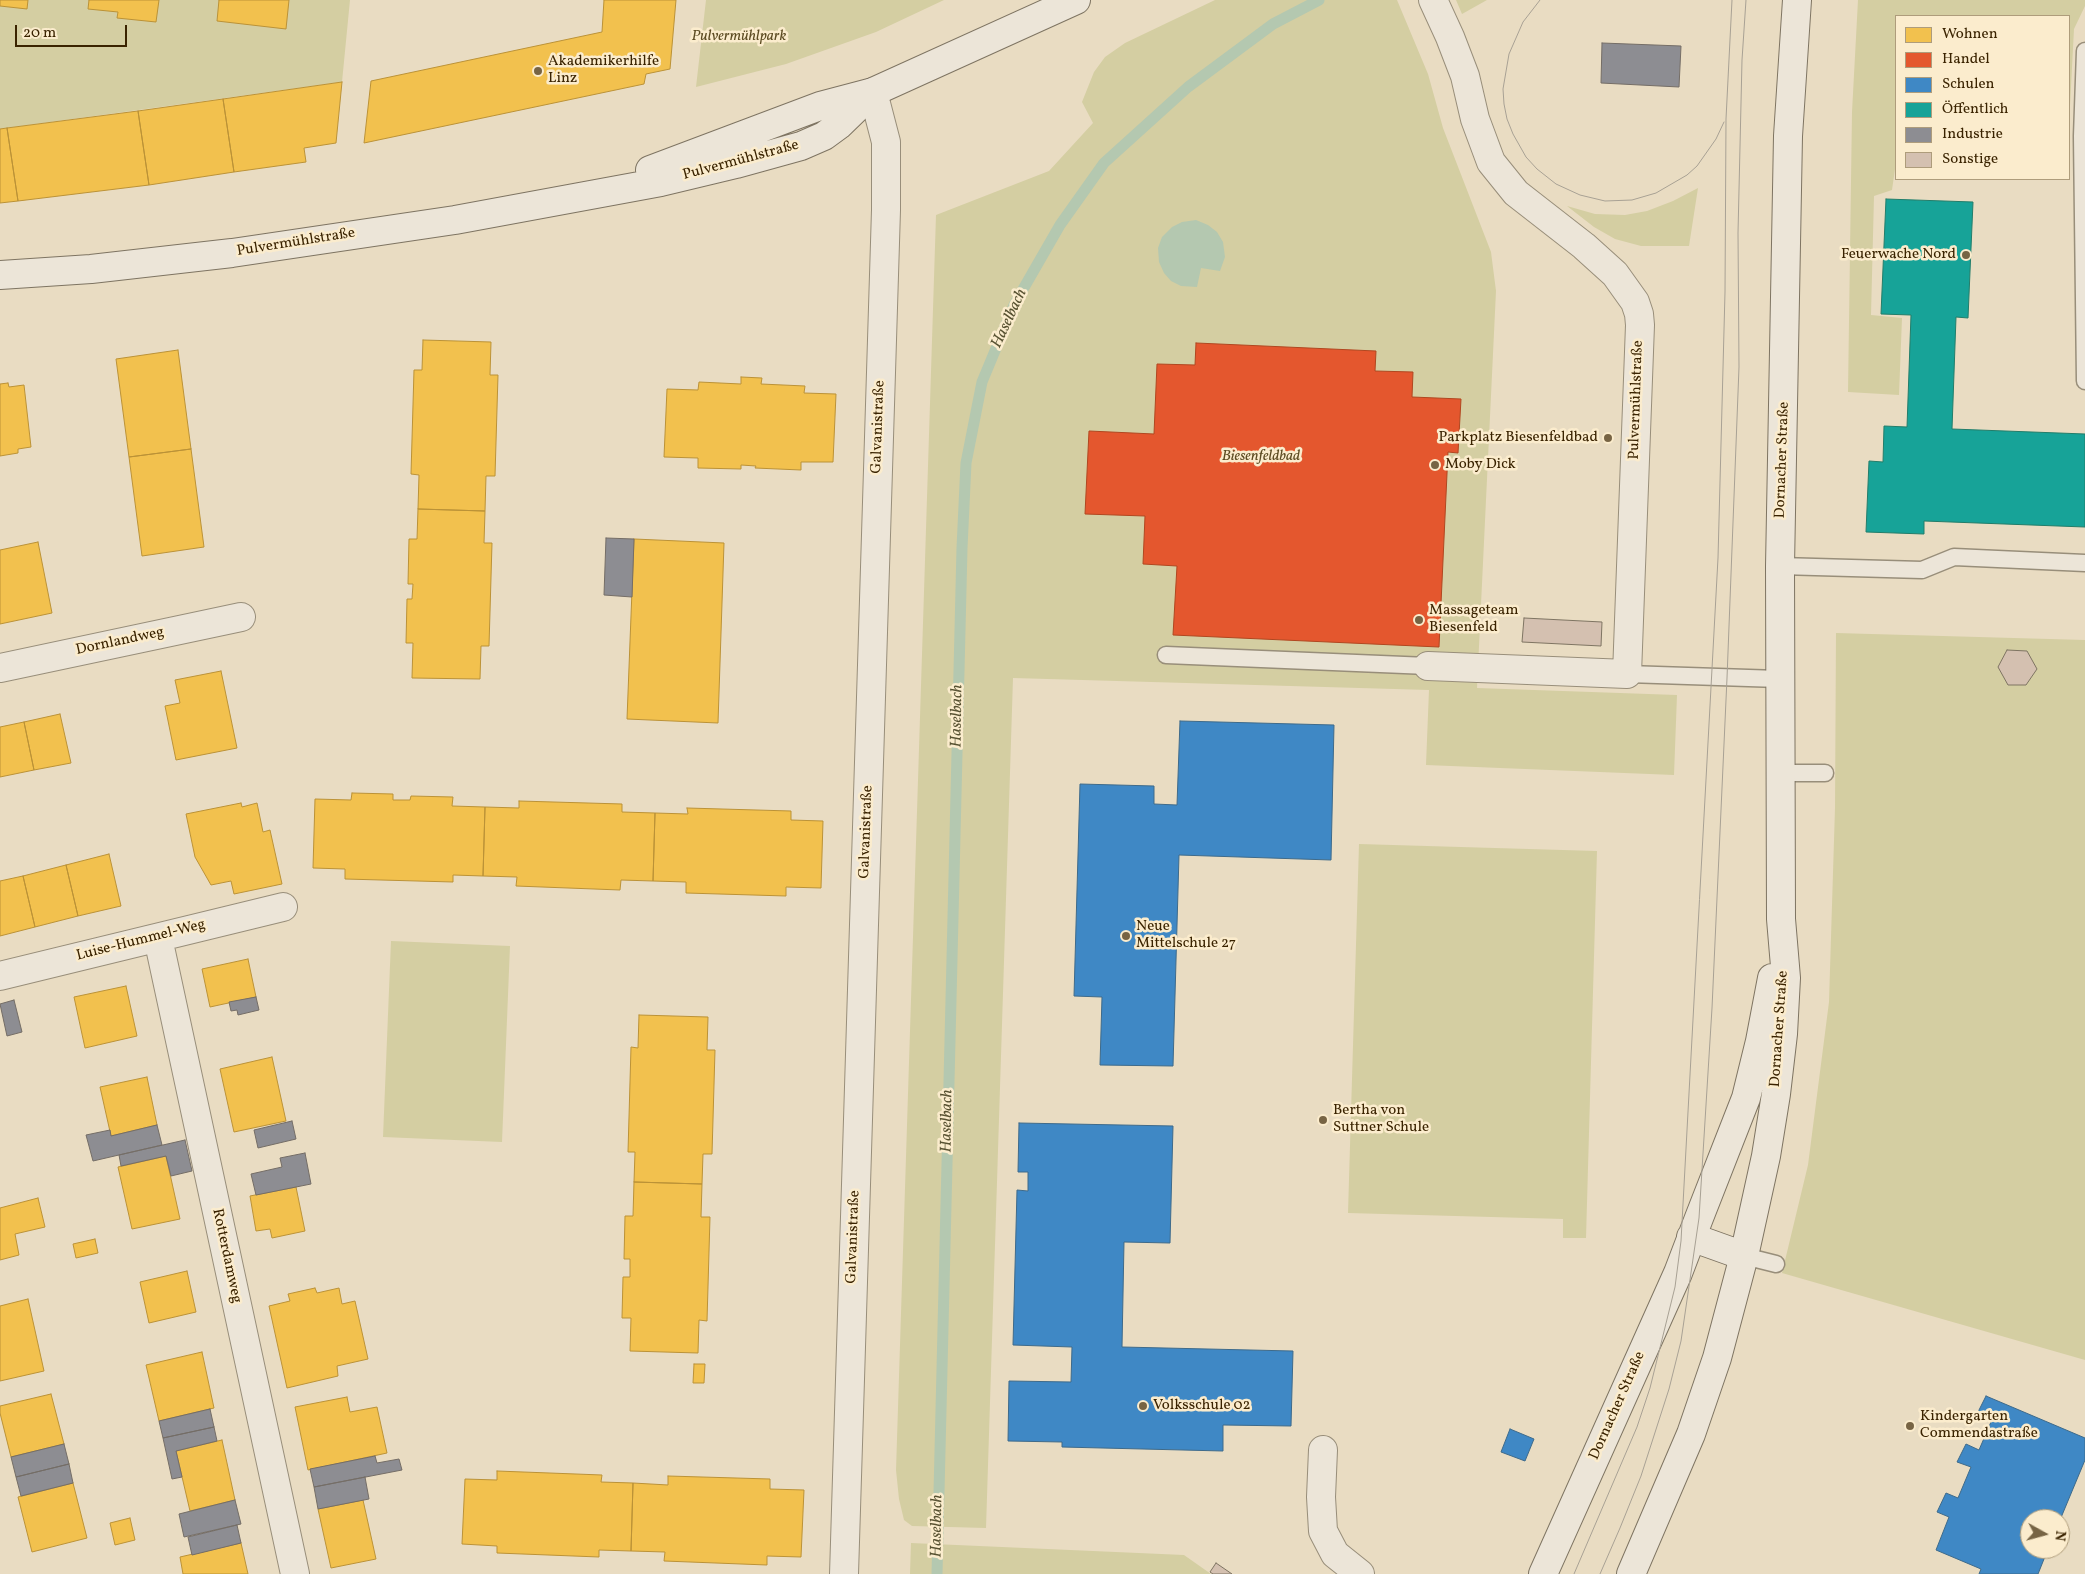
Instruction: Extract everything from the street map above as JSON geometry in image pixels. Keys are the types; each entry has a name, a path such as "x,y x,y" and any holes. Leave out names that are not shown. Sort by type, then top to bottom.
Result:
{"street":[{"name":"Pulvermühlstraße","path":"0,275 91,269 232,253 455,220 543,204 590,193 820,106 873,92 1076,0"},
{"name":"Pulvermühlstraße","path":"1433,0 1450,36 1465,76 1475,119 1492,162 1516,193 1591,252 1615,274 1629,292 1639,314 1639,372 1627,674"},
{"name":"Dornacher Straße","path":"1631,1574 1674,1476 1704,1400 1718,1358 1744,1256 1766,1156 1783,1034 1786,978 1781,919 1780,566 1788,136 1797,0"},
{"name":"Galvanistraße","path":"844,1574 886,210 886,142 873,92"},
{"name":"Dornlandweg","path":"0,668 241,616"},
{"path":"1428,666 1627,674"},
{"name":"Luise-Hummel-Weg","path":"0,976 283,907"},
{"name":"Dornacher Straße","path":"1543,1574 1678,1273 1746,1098 1760,1041 1781,919"},
{"name":"Rotterdamweg","path":"158,938 295,1574"},
{"path":"1692,1237 1744,1256"},
{"path":"1323,1450 1321,1522 1323,1531 1335,1554 1360,1574"}],"lane":[{"path":"2085,51 2082,136 2085,381"},
{"path":"1780,566 1922,570 1954,557 2085,563"},
{"path":"1166,655 1428,666"},
{"path":"1627,674 1779,679"},
{"path":"1781,773 1825,773"},
{"path":"1744,1256 1776,1264"}],"green space":[{"path":"0,0 350,0 342,82 0,129"},
{"name":"Pulvermühlpark","path":"706,0 944,0 876,32 786,64 696,87"},
{"name":"Biesenfeldbad","path":"1215,0 1397,0 1428,74 1443,128 1491,252 1496,291 1477,688 1677,695 1674,775 1426,765 1429,690 1013,678 986,1528 912,1526 904,1520 899,1499 896,1470 936,215 1049,171 1093,123 1082,102 1094,72 1105,57 1125,43"},
{"path":"1456,0 1487,0 1462,14"},
{"path":"1858,0 2085,0 2085,6 2074,29 2070,106 2070,15 1895,15 1895,169 1892,190 1874,196 1871,315 1902,318 1899,395 1848,392 1852,112"},
{"path":"1698,188 1689,246 1641,246 1615,239 1594,227 1567,206 1595,214 1625,215 1647,211 1673,201"},
{"path":"1836,633 2085,640 2085,1360 1782,1273 1808,1165 1829,1002 1835,808"},
{"path":"1359,844 1597,851 1586,1238 1563,1238 1563,1219 1348,1213"},
{"path":"391,941 510,946 502,1142 383,1137"},
{"path":"911,1543 1184,1555 1211,1574 910,1574"}],"shaded area":[{"path":"1196,220 1208,225 1217,232 1223,242 1225,257 1220,271 1201,268 1197,287 1181,286 1171,281 1164,273 1159,262 1158,248 1162,237 1172,227 1182,222"}],"building: Wohnen":[{"path":"0,0 28,0 27,9 0,6"},
{"path":"89,0 159,0 156,22 117,18 118,12 88,9"},
{"path":"219,0 289,0 286,29 217,21"},
{"name":"Akademikerhilfe Linz","path":"604,0 676,0 670,69 646,74 644,84 364,143 371,81 602,32"},
{"path":"342,82 336,143 304,148 306,162 234,172 223,99"},
{"path":"223,99 234,172 149,185 138,111"},
{"path":"138,111 149,185 18,201 7,128"},
{"path":"7,128 18,201 0,203 0,129"},
{"path":"423,340 491,342 490,375 498,375 495,476 486,476 485,511 418,509 419,475 411,474 414,370 422,370"},
{"path":"178,350 191,449 129,457 116,359"},
{"path":"741,377 762,378 761,384 805,386 804,393 836,394 833,462 801,462 801,470 755,468 756,466 741,465 741,469 698,468 698,458 664,457 667,389 698,390 699,382 741,384"},
{"path":"8,383 9,387 24,385 31,447 18,449 18,453 0,456 0,384"},
{"path":"191,449 204,547 142,556 129,457"},
{"path":"418,509 485,511 484,543 492,543 489,646 481,646 480,679 412,678 413,643 406,643 407,599 412,599 413,584 408,584 409,539 417,539"},
{"path":"634,539 724,543 718,723 627,719"},
{"path":"38,542 52,613 0,624 0,550"},
{"path":"221,671 237,748 176,760 165,706 180,703 175,680"},
{"path":"60,714 71,763 34,770 24,722"},
{"path":"24,722 34,770 0,777 0,727"},
{"path":"352,793 393,794 393,800 410,800 411,796 453,797 452,806 485,807 483,876 453,875 453,882 345,879 345,869 313,868 315,799 351,800"},
{"path":"519,801 622,804 622,812 655,813 653,881 621,880 620,890 516,886 517,877 483,876 485,807 519,808"},
{"path":"241,803 242,807 257,803 263,832 270,830 282,884 234,894 231,881 211,885 195,857 186,814"},
{"path":"687,808 791,811 791,820 823,821 821,888 786,887 786,896 686,893 686,882 653,881 655,813 688,814"},
{"path":"109,854 121,906 78,916 66,865"},
{"path":"66,865 78,916 35,927 23,876"},
{"path":"23,876 35,927 0,936 0,881"},
{"path":"248,959 256,997 210,1007 202,969"},
{"path":"126,986 137,1036 85,1048 74,997"},
{"path":"639,1015 708,1017 707,1050 715,1050 712,1154 703,1154 702,1184 634,1182 635,1152 628,1152 631,1047 638,1048"},
{"path":"272,1057 286,1121 234,1132 220,1069"},
{"path":"147,1077 157,1125 111,1136 100,1087"},
{"path":"166,1156 180,1219 132,1229 118,1167"},
{"path":"634,1182 702,1184 701,1217 710,1217 707,1321 699,1320 698,1353 630,1351 631,1318 622,1318 623,1277 630,1277 630,1259 624,1259 625,1216 633,1216"},
{"path":"296,1187 305,1231 272,1238 270,1229 256,1231 250,1196"},
{"path":"38,1198 45,1227 15,1234 19,1255 0,1260 0,1208"},
{"path":"95,1239 98,1253 76,1258 73,1244"},
{"path":"187,1271 196,1312 149,1323 140,1282"},
{"path":"315,1288 317,1293 339,1288 342,1304 355,1301 368,1359 337,1366 338,1376 287,1388 269,1306 290,1301 288,1294"},
{"path":"28,1299 44,1371 0,1381 0,1306"},
{"path":"202,1352 214,1408 159,1421 146,1365"},
{"path":"694,1364 705,1364 704,1383 693,1383"},
{"path":"51,1394 64,1444 11,1457 0,1406"},
{"path":"347,1397 350,1412 377,1407 387,1453 308,1470 295,1407"},
{"path":"222,1440 235,1500 190,1511 176,1451"},
{"path":"497,1471 602,1475 601,1482 633,1483 631,1551 599,1550 599,1557 497,1553 497,1546 462,1544 465,1479 497,1480"},
{"path":"668,1476 770,1479 770,1489 804,1490 801,1557 767,1556 767,1565 664,1561 665,1552 631,1551 633,1483 668,1485"},
{"path":"73,1483 87,1538 32,1552 18,1497"},
{"path":"363,1500 376,1559 331,1568 318,1509"},
{"path":"130,1518 135,1540 115,1545 110,1523"},
{"path":"241,1543 248,1574 183,1574 180,1557"}],"building: Handel":[{"path":"1196,343 1376,351 1375,371 1413,372 1412,397 1461,399 1458,453 1448,452 1439,647 1173,635 1177,566 1143,564 1145,516 1085,514 1089,431 1154,434 1157,364 1195,365"}],"building: Schulen":[{"name":"Neue Mittelschule 27","path":"1180,721 1334,725 1331,860 1179,855 1173,1066 1100,1065 1102,997 1074,996 1080,784 1154,786 1154,804 1177,805"},
{"path":"1019,1123 1173,1126 1170,1243 1124,1242 1122,1347 1293,1351 1291,1426 1223,1425 1223,1451 1062,1447 1062,1442 1008,1441 1009,1381 1071,1382 1072,1347 1013,1345 1017,1190 1028,1191 1028,1172 1018,1172"},
{"path":"1986,1396 2085,1438 2085,1460 2065,1509 2020,1509 2020,1559 2044,1559 2038,1574 1979,1574 1981,1569 1936,1550 1949,1517 1937,1512 1946,1493 1958,1498 1971,1467 1957,1462 1966,1444 1979,1450 1991,1422 1976,1416"},
{"path":"1510,1429 1534,1439 1525,1461 1501,1452"}],"building: Öffentlich":[{"path":"1886,199 1973,202 1968,318 1956,317 1952,429 2085,434 2085,527 1924,521 1924,534 1866,532 1869,461 1883,462 1884,426 1907,427 1911,315 1881,314"}],"building: Industrie":[{"path":"1602,43 1681,46 1679,87 1601,83"},
{"path":"606,538 634,539 632,597 604,595"},
{"path":"256,997 259,1010 238,1015 237,1010 231,1011 229,1002"},
{"path":"14,1000 22,1032 7,1036 0,1004"},
{"path":"292,1121 296,1139 258,1148 254,1130"},
{"path":"157,1125 162,1145 93,1161 86,1135 110,1130 111,1136"},
{"path":"185,1140 192,1171 171,1176 166,1156 121,1166 119,1155"},
{"path":"305,1153 311,1184 256,1195 251,1174 282,1167 280,1158"},
{"path":"210,1409 214,1427 163,1438 159,1421"},
{"path":"214,1427 217,1441 176,1451 182,1477 172,1479 163,1438"},
{"path":"64,1444 69,1464 16,1477 11,1457"},
{"path":"375,1456 377,1463 399,1459 402,1470 314,1487 310,1469"},
{"path":"69,1464 73,1483 21,1496 16,1477"},
{"path":"365,1477 369,1499 318,1509 314,1487"},
{"path":"235,1500 241,1524 184,1537 179,1514"},
{"path":"237,1525 241,1543 192,1555 188,1537"}],"building: Sonstige":[{"path":"1524,618 1602,622 1601,646 1522,642"},
{"path":"2007,650 2027,651 2037,669 2026,685 2008,685 1998,667"},
{"path":"1216,1563 1232,1574 1213,1574 1210,1572"}],"waterway":[{"name":"Haselbach","path":"937,1574 962,548 966,463 982,382 1014,305 1060,225 1104,163 1188,87 1273,24 1319,0"}],"tram line":[{"path":"1540,0 1523,22 1509,54 1503,89 1504,104 1513,134 1526,157 1537,169 1556,184 1580,195 1605,201 1632,200 1656,193 1687,175 1697,166 1716,139 1724,122"},
{"path":"1574,1574 1637,1427 1650,1388 1675,1287 1681,1241 1718,558 1725,292 1726,119 1732,0"},
{"path":"1600,1574 1641,1476 1669,1389 1681,1341 1699,1218 1712,1008 1727,678 1739,367 1738,233 1742,60 1746,0"}],"place":[{"name":"Akademikerhilfe Linz","path":"538,71"},
{"name":"Feuerwache Nord","path":"1966,255"},
{"name":"Parkplatz Biesenfeldbad","path":"1608,438"},
{"name":"Moby Dick","path":"1435,465"},
{"name":"Massageteam Biesenfeld","path":"1419,620"},
{"name":"Neue Mittelschule 27","path":"1126,936"},
{"name":"Bertha von Suttner Schule","path":"1323,1120"},
{"name":"Volksschule 02","path":"1143,1406"},
{"name":"Kindergarten Commendastraße","path":"1910,1426"}]}
